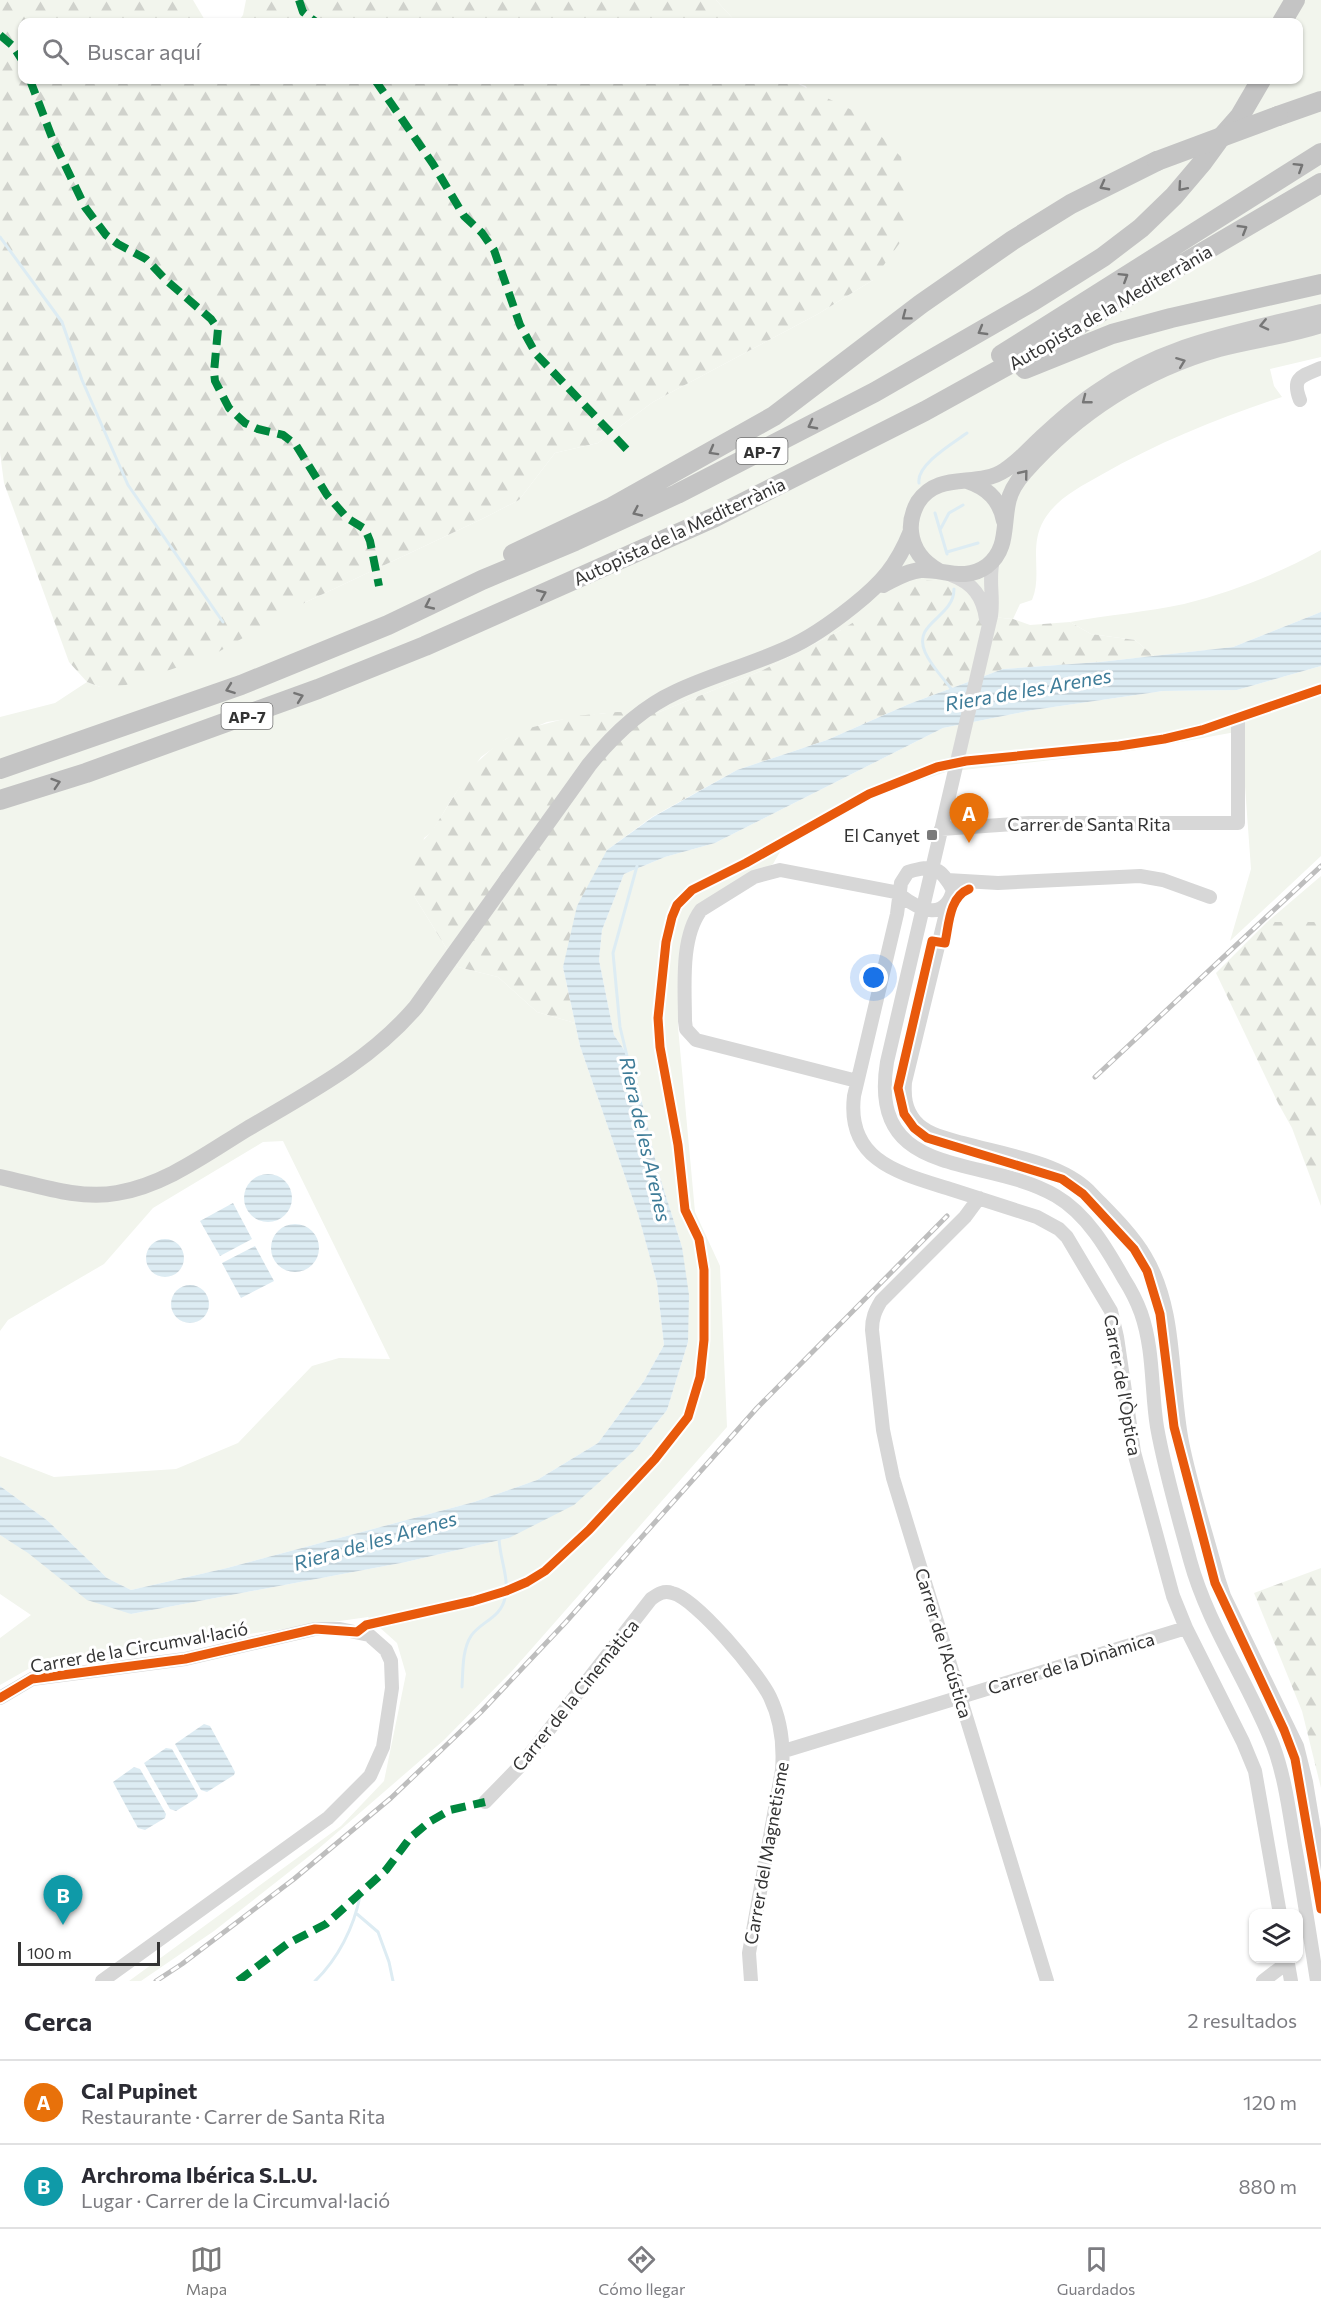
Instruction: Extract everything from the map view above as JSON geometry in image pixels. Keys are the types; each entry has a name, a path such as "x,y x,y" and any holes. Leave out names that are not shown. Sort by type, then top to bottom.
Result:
{"highway":[{"path":"1284,18 1295,0"},
{"path":"1296,18 1307,0"},
{"path":"1218,141 1231,110 1247,84"},
{"name":"Autopista de la Mediterrània","path":"0,769 241,685 388,625 482,580 575,541 687,489 875,392 1033,301 1103,257 1142,228 1187,182 1240,116 1259,84"},
{"path":"482,580 519,550 612,507 774,416 921,304 1013,240 1071,204 1157,161 1321,101"},
{"path":"880,432 916,404 1004,354 1321,153"},
{"name":"Autopista de la Mediterrània","path":"0,800 318,690 425,646 715,517 900,423 1056,338 1321,183"},
{"path":"900,423 927,420 1012,375 1112,334 1321,284"}],"main road":[{"path":"946,573 931,566 920,556 912,541 912,518 916,506 928,491 945,482 990,478 1004,471 1086,400 1120,376 1151,360 1215,337 1319,323"},
{"path":"876,588 914,571 967,574 977,571 993,560 1003,544 1010,496 1023,474 1078,422 1117,394 1158,371 1204,354 1319,323"},
{"path":"965,481 984,488 995,498 1006,528"},
{"path":"0,1177 82,1194 116,1193 145,1186 176,1173 356,1063 384,1042 416,1007 589,765 629,722 675,692 770,656 804,640 837,618 876,588 895,566 911,531"}],"street":[{"path":"1300,400 1295,387 1297,381 1321,368"},
{"path":"993,560 990,578 992,609 932,867 914,902 885,1076 885,1106 890,1122 902,1138 916,1149 1037,1187 1066,1202 1089,1225 1135,1298 1142,1314 1149,1344 1159,1438 1191,1564 1205,1606 1271,1741 1284,1782 1317,1981"},
{"path":"946,573 967,583 981,598 986,633"},
{"name":"Carrer de Santa Rita","path":"940,829 1029,823 1238,823 1238,718"},
{"path":"940,937 940,923 914,902 901,883 908,872 932,867 938,870 950,891 940,937 905,1082 905,1103 915,1120 932,1134 1046,1166 1076,1180 1131,1237 1149,1262 1168,1326 1182,1443 1218,1578 1224,1596 1297,1746 1306,1782 1321,1871"},
{"path":"857,1081 696,1040 686,1029 685,1021 686,952 693,924 701,910 754,877 773,871 792,871 914,902 944,906 950,891 970,883 1140,876 1163,880 1210,897"},
{"name":"Carrer de l'Òptica","path":"914,902 897,914 857,1081 852,1110 853,1120 862,1142 876,1159 901,1173 1037,1217 1059,1229 1074,1247 1108,1305 1115,1325 1134,1452 1173,1596 1186,1628 1255,1771 1279,1909"},
{"name":"Carrer de l'Acústica","path":"979,1198 953,1230 881,1301 872,1321 888,1455 1047,1981"},
{"name":"Carrer del Magnetisme","path":"667,1592 687,1599 750,1667 771,1699 781,1731 784,1751 782,1770 749,1953 751,1981"},
{"name":"Carrer de la Cinemàtica","path":"485,1802 523,1763 651,1599 667,1592"},
{"name":"Carrer de la Dinàmica","path":"784,1751 1186,1628"},
{"name":"Carrer de la Circumval·lació","path":"0,1698 32,1679 185,1659 315,1629 340,1629 369,1635 386,1650 391,1661 392,1688 382,1747 370,1776 328,1818 102,1981"},
{"path":"1263,1981 1284,1963"},
{"path":"1288,1963 1291,1981"}],"green space":[{"path":"0,0 193,0 204,18 18,18 18,84 798,84 860,114 901,157 912,226 873,280 818,314 653,402 598,443 555,453 519,500 304,603 213,655 126,685 100,687 87,682 69,662 4,483 0,453"},
{"path":"246,0 716,0 732,18 241,18"},
{"path":"716,0 1321,0 1321,357 1270,369 1274,386 1282,397 1235,413 1167,441 1101,475 1062,499 1049,512 1039,530 1035,590 1032,600 1020,604 1013,619 982,616 841,630 763,670 657,713 605,713 547,722 506,739 481,757 432,832 424,838 414,896 458,967 498,977 537,1012 575,1023 580,1046 638,1214 657,1283 664,1345 644,1381 598,1443 537,1480 474,1502 227,1568 131,1590 107,1578 48,1521 0,1486 0,1456 54,1477 176,1469 238,1443 312,1366 339,1358 390,1359 283,1141 263,1142 153,1208 104,1264 8,1320 0,1331 0,717 55,703 87,682 100,687 304,603 482,519 519,500 555,453 598,443 653,402 818,314 873,280 806,86 801,84 1303,84 1303,18 732,18"},
{"path":"1321,550 1321,612 1233,647 1154,656 1135,640 1091,634 1070,622 1170,607 1202,599 1271,574"},
{"path":"922,580 945,582 972,595 982,616 1013,619 1030,625 1070,622 1091,634 1135,640 1154,656 1003,669 909,704 827,740 737,770 652,817 607,850 563,967 575,1023 537,1012 498,977 458,967 414,896 410,886 408,867 413,851 432,831 472,767 497,744 522,730 575,716 617,712 657,713 763,670 841,630"},
{"path":"1321,666 1321,856 1230,941 1251,869 1241,731 1131,751 946,772 886,792 828,820 781,850 773,864 705,900 681,952 678,1027 695,1212 720,1266 727,1427 512,1671 444,1740 317,1850 214,1931 141,1981 129,1981 341,1826 384,1781 406,1674 397,1643 368,1617 37,1664 0,1685 0,1638 31,1615 0,1594 0,1535 131,1614 406,1562 509,1538 636,1449 667,1410 688,1342 682,1247 658,1171 633,1063 614,1035 599,960 602,930 624,874 665,857 715,843 943,728 1033,710 1163,691 1237,690"},
{"path":"1321,876 1321,922 1267,922"},
{"path":"1267,922 1321,922 1321,1206 1292,1128 1216,973"},
{"path":"1321,1568 1321,1788 1302,1711 1254,1593"}],"water":[{"path":"1321,612 1321,666 1237,690 1163,691 1033,710 943,728 715,843 665,857 624,874 602,930 599,960 614,1035 633,1063 658,1171 682,1247 689,1295 688,1342 667,1410 636,1449 574,1505 509,1538 406,1562 131,1614 87,1600 28,1553 0,1535 0,1486 48,1521 107,1578 131,1590 227,1568 474,1502 537,1480 598,1443 644,1381 664,1345 657,1283 638,1214 580,1046 563,967 577,906 607,850 653,817 737,770 827,740 909,704 1003,669 1100,662 1233,647"},
{"path":"263,1174 273,1174 288,1184 292,1198 288,1212 282,1218 273,1222 263,1222 248,1212 244,1203 244,1193 254,1178"},
{"path":"233,1203 252,1239 220,1256 200,1221"},
{"path":"290,1224 300,1224 312,1231 319,1243 319,1253 312,1265 300,1272 290,1272 275,1261 271,1253 271,1243 282,1228"},
{"path":"165,1239 179,1244 184,1258 179,1272 165,1277 151,1272 146,1258 151,1244"},
{"path":"255,1246 274,1281 241,1298 222,1263"},
{"path":"190,1285 204,1290 209,1304 204,1318 190,1323 176,1318 171,1304 176,1290"},
{"path":"204,1724 210,1726 235,1772 234,1775 207,1792 201,1790 175,1744"},
{"path":"166,1748 172,1749 198,1795 197,1798 176,1811 170,1809 144,1763"},
{"path":"134,1767 140,1769 166,1814 165,1818 145,1830 138,1828 113,1782"}],"waterway":[{"path":"0,237 62,322 82,380 128,485 223,622"},
{"path":"919,483 923,469 929,462 967,433"},
{"path":"941,528 949,513 963,505"},
{"path":"935,513 947,554"},
{"path":"947,552 978,543"},
{"path":"953,691 931,662 925,652 923,642 928,627 948,607 954,589"},
{"name":"Riera de les Arenes","path":"627,1056 620,1027 613,953 637,866"},
{"path":"462,1687 468,1642 475,1631 495,1615 503,1605 505,1598 506,1583 499,1537"},
{"path":"315,1981 331,1963 344,1942 354,1919 360,1896"},
{"path":"357,1914 378,1932 393,1981"}],"railway":[{"path":"1095,1077 1321,866"},
{"path":"156,1981 294,1879 391,1798 481,1712 565,1623 757,1408 947,1216"}],"marked path":[{"path":"299,0 303,12 311,18"},
{"path":"0,35 18,54"},
{"path":"32,84 53,140 85,207 106,235 146,259 167,281 211,319 218,329 215,381 229,408 245,423 258,429 283,435 296,445 327,495 347,518 365,529 370,541 379,586"},
{"path":"378,84 433,164 464,216 482,233 494,250 520,325 536,354 631,454"},
{"path":"238,1981 287,1944 326,1924 386,1870 410,1838 429,1822 450,1810 485,1802"}],"cycle path":[{"path":"0,1698 32,1679 185,1659 315,1629 357,1632 366,1625 473,1601 506,1591 545,1571 589,1530 655,1459 688,1417 700,1377 704,1340 704,1270 699,1239 685,1210 678,1145 660,1047 658,1018 666,942 677,905 692,890 746,863 869,794 937,767 966,761 1119,746 1164,739 1202,730 1321,689"},
{"path":"969,889 957,898 949,920 945,943 932,941 898,1088 904,1114 914,1128 927,1138 1062,1179 1083,1194 1134,1249 1147,1271 1160,1314 1174,1427 1215,1583 1284,1730 1295,1759 1321,1909"}],"place":[{"name":"El Canyet","path":"932,835"},
{"name":"Cal Pupinet","path":"969,843"},
{"name":"Archroma Ibérica S.L.U.","path":"63,1925"}]}
